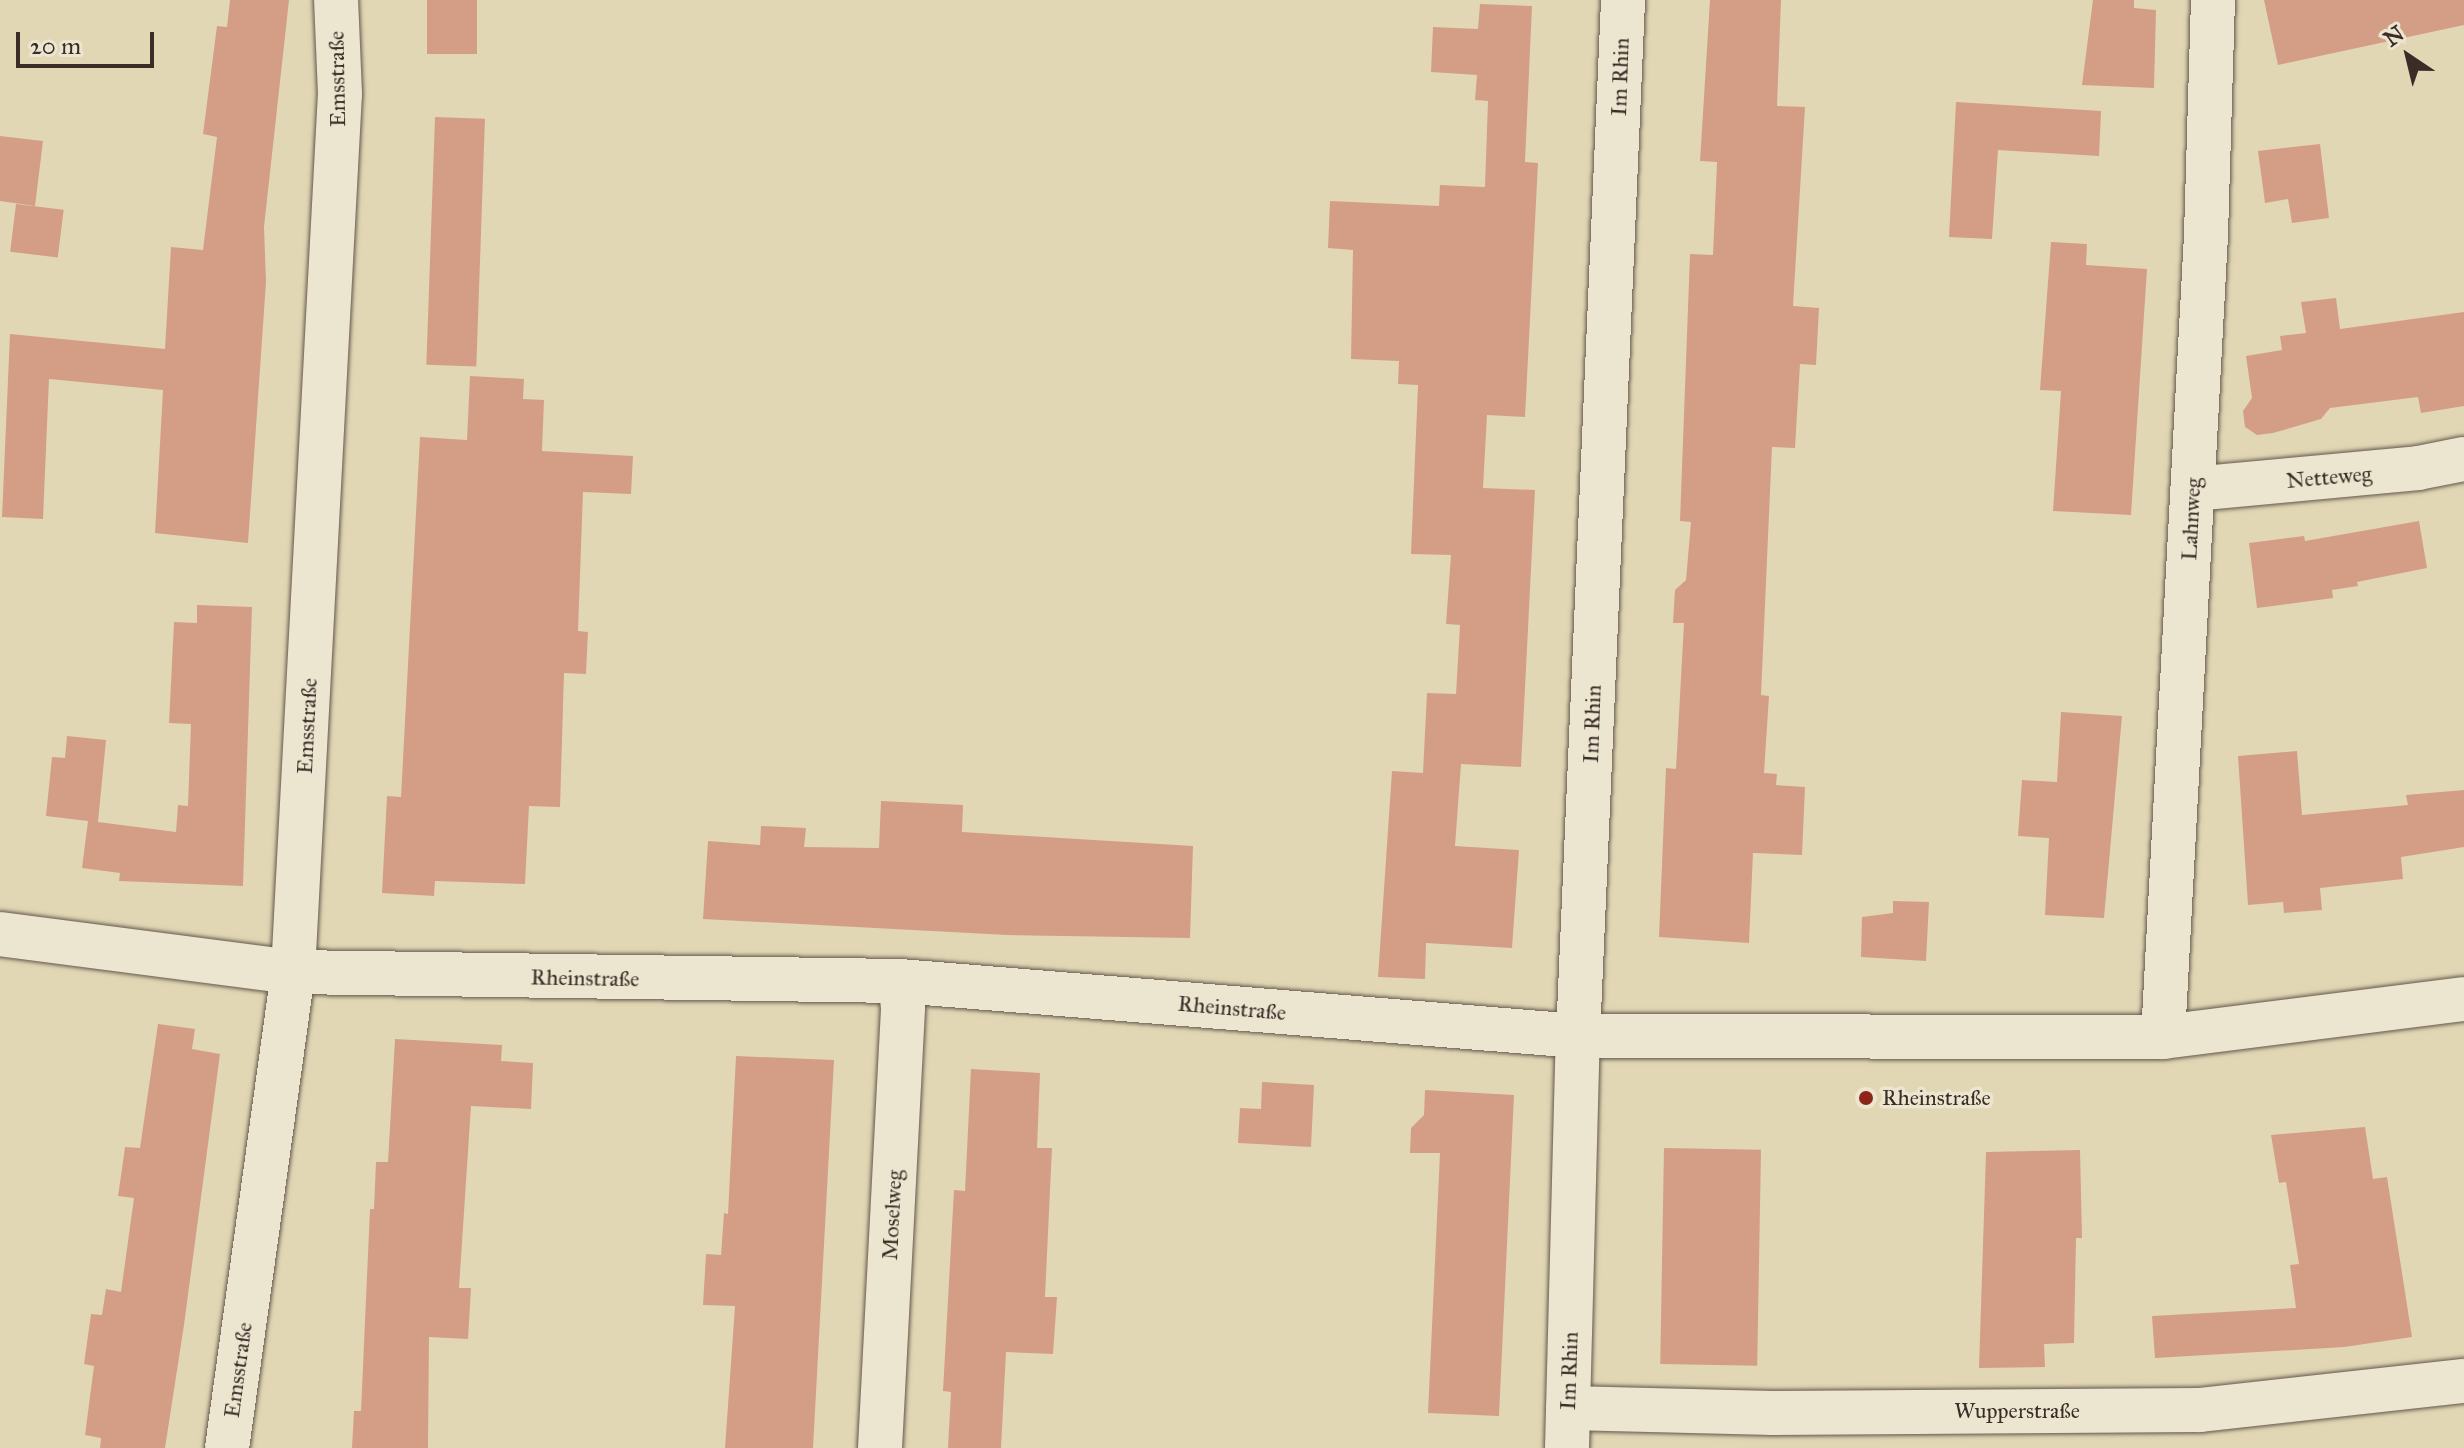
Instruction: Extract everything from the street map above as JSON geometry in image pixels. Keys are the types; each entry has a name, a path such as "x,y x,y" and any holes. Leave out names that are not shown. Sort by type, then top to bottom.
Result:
{"street":[{"name":"Emsstraße","path":"227,1448 293,972 340,94 336,0"},
{"name":"Im Rhin","path":"1567,1428 1578,1036 1623,0"},
{"name":"Lahnweg","path":"2163,1037 2193,489 2213,0"},
{"name":"Netteweg","path":"2193,489 2418,468 2464,459"},
{"name":"Rheinstraße","path":"0,934 293,972 900,981 1578,1036 2163,1037 2464,999"},
{"name":"Moselweg","path":"880,1448 903,1008 900,981"},
{"name":"Wupperstraße","path":"1567,1428 1773,1413 2200,1410 2464,1381"}],"building":[{"path":"230,0 289,0 264,227 266,282 248,543 155,533 163,390 49,379 43,519 2,517 10,334 165,349 171,247 203,250 217,137 203,134 217,26 227,27"},
{"path":"427,0 477,0 477,54 427,54"},
{"path":"1710,0 1781,0 1777,106 1805,107 1793,306 1819,308 1816,365 1800,364 1795,448 1772,447 1761,695 1769,696 1764,773 1777,774 1776,785 1805,787 1802,855 1753,853 1749,943 1659,937 1666,768 1676,769 1684,623 1673,623 1675,590 1686,580 1691,522 1680,521 1690,254 1713,255 1717,162 1700,161"},
{"path":"2093,0 2134,0 2134,8 2156,10 2154,88 2082,85"},
{"path":"2264,0 2464,0 2464,25 2278,65"},
{"path":"1480,4 1532,6 1525,162 1538,163 1525,417 1487,415 1483,488 1535,490 1521,767 1461,764 1455,846 1519,850 1512,948 1426,943 1425,979 1378,977 1392,771 1423,773 1427,693 1456,694 1460,625 1446,624 1451,555 1411,554 1418,385 1398,384 1399,361 1351,359 1353,250 1328,248 1330,201 1439,206 1440,185 1485,187 1488,101 1475,100 1477,75 1431,72 1433,27 1478,29"},
{"path":"1956,102 2101,111 2099,156 1998,150 1992,239 1949,237"},
{"path":"435,117 485,119 476,367 426,365"},
{"path":"0,136 43,141 35,206 0,201"},
{"path":"2320,144 2329,218 2292,223 2288,199 2265,203 2258,151"},
{"path":"16,204 64,210 58,257 10,252"},
{"path":"2051,242 2087,244 2086,265 2147,269 2131,515 2053,511 2061,391 2040,390"},
{"path":"2336,298 2340,329 2464,312 2464,406 2421,413 2418,397 2330,408 2321,419 2273,433 2257,435 2245,427 2243,411 2252,398 2246,356 2282,350 2280,336 2306,333 2301,302"},
{"path":"470,376 524,379 523,399 544,400 542,451 633,456 631,494 583,492 578,631 588,632 586,674 564,673 560,807 529,806 525,884 435,881 434,896 382,893 387,796 401,797 420,437 467,440"},
{"path":"2419,521 2427,568 2357,582 2358,586 2332,590 2333,598 2257,608 2249,543 2304,536 2305,541"},
{"path":"197,605 252,607 243,886 119,881 120,873 82,868 88,821 46,816 52,757 65,758 67,736 106,740 98,822 176,832 178,805 188,806 191,724 169,723 174,622 197,623"},
{"path":"2061,712 2122,716 2104,918 2045,915 2049,838 2018,836 2022,780 2057,782"},
{"path":"2297,751 2302,815 2408,805 2406,795 2464,790 2464,847 2401,857 2403,879 2320,888 2322,910 2284,913 2283,902 2248,905 2238,756"},
{"path":"881,801 963,805 962,832 1193,846 1190,938 1007,935 703,919 708,841 760,845 761,826 806,828 804,847 879,848"},
{"path":"1893,901 1929,902 1926,961 1861,957 1862,917 1893,913"},
{"path":"158,1024 195,1029 192,1049 220,1054 184,1325 165,1448 100,1448 101,1438 85,1435 94,1366 84,1364 91,1314 102,1315 106,1289 121,1292 134,1198 118,1196 125,1147 140,1148"},
{"path":"395,1039 502,1045 501,1061 533,1063 531,1109 471,1106 459,1288 471,1288 468,1339 429,1337 428,1448 352,1448 354,1411 361,1411 370,1209 374,1209 376,1162 388,1162"},
{"path":"736,1056 834,1060 813,1448 725,1448 735,1306 703,1305 706,1254 721,1255 724,1213 728,1214"},
{"path":"971,1069 1040,1073 1037,1148 1052,1148 1045,1297 1057,1297 1053,1354 1006,1352 1001,1448 948,1448 951,1392 943,1391 954,1190 965,1191"},
{"path":"1262,1082 1314,1085 1311,1147 1238,1143 1240,1108 1261,1109"},
{"path":"1425,1090 1514,1095 1499,1416 1428,1413 1440,1153 1410,1153 1411,1128 1424,1115"},
{"path":"2365,1127 2373,1179 2387,1177 2412,1337 2344,1347 2155,1358 2152,1316 2296,1308 2290,1265 2299,1264 2286,1182 2279,1183 2271,1135"},
{"path":"1664,1148 1761,1150 1757,1366 1660,1364"},
{"path":"2080,1150 2082,1238 2076,1238 2074,1343 2044,1344 2045,1367 1979,1368 1986,1152"}],"place":[{"name":"Rheinstraße","path":"1866,1098"}]}
